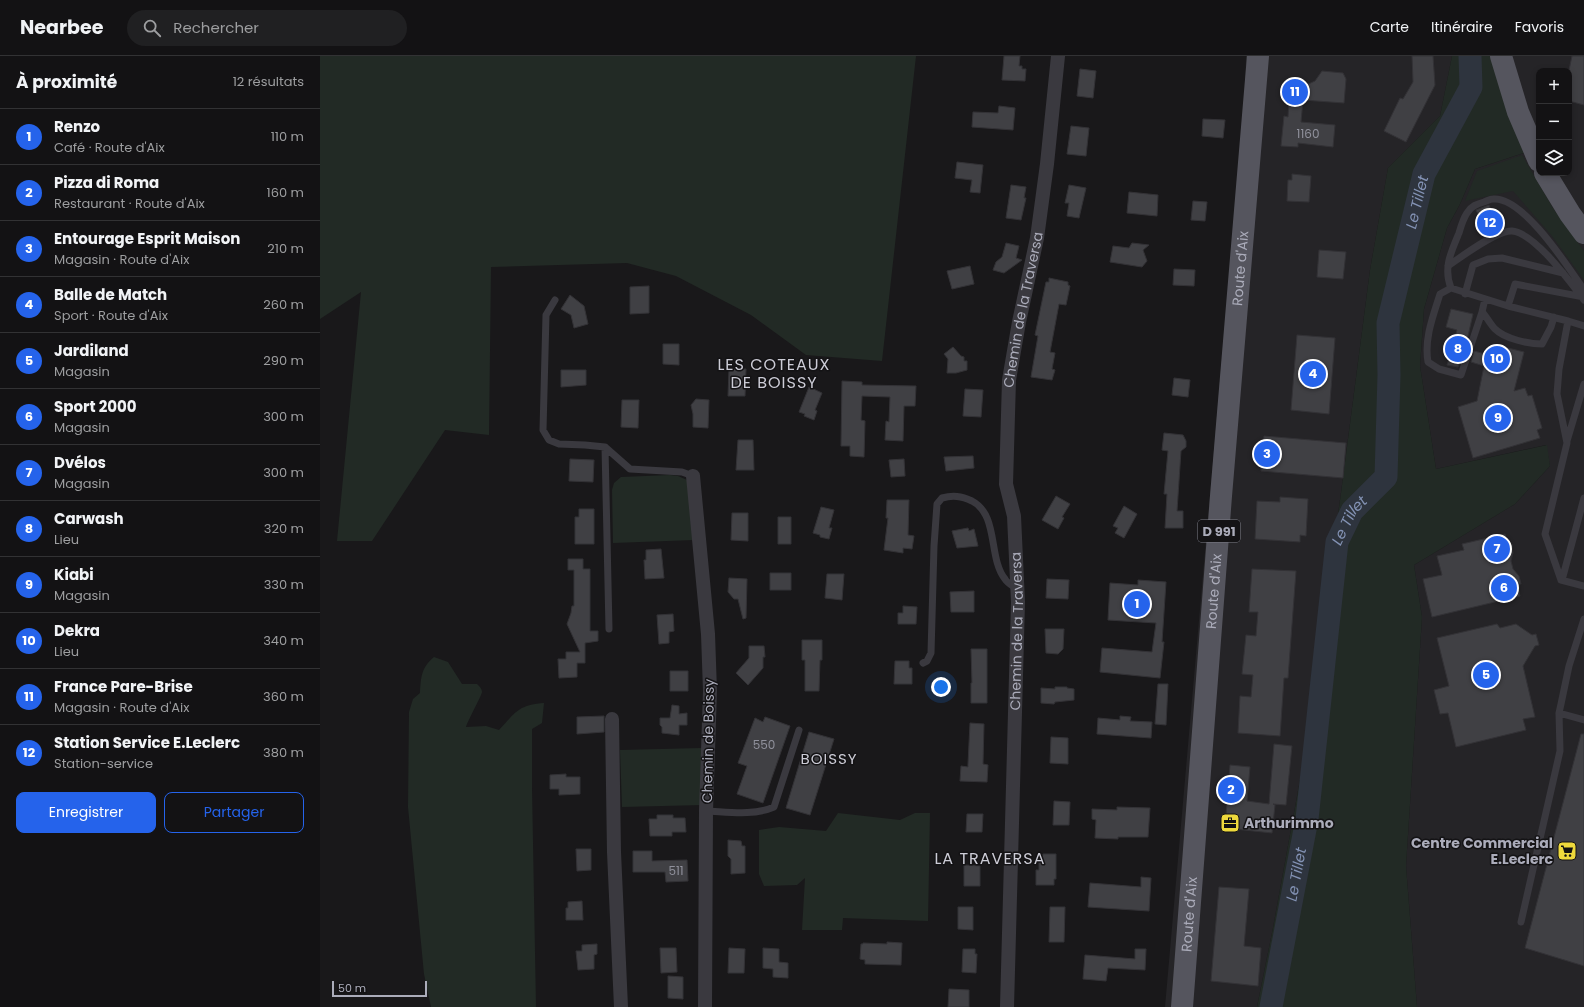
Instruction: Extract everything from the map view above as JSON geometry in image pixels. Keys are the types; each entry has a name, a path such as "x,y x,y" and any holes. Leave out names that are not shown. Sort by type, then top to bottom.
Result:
{"main road":[{"name":"Route d'Aix","path":"1182,1007 1218,540 1258,56"},
{"path":"1501,56 1518,112 1536,154"},
{"path":"1547,176 1570,214 1584,233"}],"street":[{"name":"Chemin de la Traversa","path":"1007,1007 1017,589 1014,516 1006,484 1009,380 1019,322 1037,238 1047,164 1058,56"},
{"name":"Chemin de Boissy","path":"693,476 708,634 710,691 706,811 705,1007"},
{"path":"612,719 614,852 621,1007"}],"lane":[{"path":"1583,296 1573,275 1541,232 1525,214 1500,199 1492,199 1471,207 1466,214 1449,255 1447,279 1451,288 1465,294 1508,306 1584,325"},
{"path":"1448,266 1489,239 1511,231 1523,234 1533,241 1583,296"},
{"path":"1465,294 1473,265 1488,259 1502,258 1573,275"},
{"path":"1508,306 1514,284 1583,296"},
{"path":"1451,288 1440,294 1431,322 1426,350 1428,362 1439,369 1461,375 1485,299"},
{"path":"555,300 546,315 543,430 548,440 559,444 605,447 630,469 682,472 693,476"},
{"path":"1482,312 1493,328 1499,333 1507,337 1534,344 1542,344 1551,327 1554,317"},
{"path":"1566,443 1557,394 1560,365 1568,321"},
{"path":"1562,580 1545,534 1566,443 1584,384"},
{"path":"605,447 609,629"},
{"path":"923,663 927,661 931,653 934,546 937,504 942,498 962,496 977,504 987,517 998,564 1005,580 1017,589"},
{"path":"1562,580 1584,498"},
{"path":"1562,580 1584,586"},
{"path":"1521,922 1560,751 1559,713 1569,666 1584,619"},
{"path":"1559,713 1584,720"},
{"path":"706,811 763,811 774,807 799,730"}],"shaded area":[{"path":"320,56 916,56 882,361 806,355 751,315 676,276 627,263 491,267 489,435 445,430 372,541 337,541 361,292 320,319"},
{"path":"1246,56 1452,56 1440,116 1388,168 1370,270 1306,747 1257,1007 1165,1007 1245,97"},
{"path":"1452,56 1491,56 1527,152 1475,169 1460,204 1447,228 1424,309 1420,366 1436,469 1547,445 1550,466 1515,504 1414,565 1422,617 1406,866 1417,1007 1257,1007 1306,747 1370,270 1388,168 1440,116"},
{"path":"1491,56 1584,56 1584,1007 1417,1007 1406,866 1422,617 1414,565 1515,504 1550,466 1546,445 1436,469 1420,366 1424,309 1447,228 1460,204 1475,169 1527,152"},
{"path":"1522,155 1553,208 1584,251 1584,280 1552,236 1513,191 1465,201 1477,171"},
{"path":"678,476 687,480 694,540 613,543 612,490 614,483 621,477"},
{"path":"434,657 448,662 462,684 477,684 481,689 482,692 466,727 486,726 499,730 518,710 535,704 544,703 542,723 532,729 536,1007 431,1007 424,974 408,807 409,712 413,699 420,693 422,673 426,665"},
{"path":"702,748 703,805 622,807 620,750"},
{"path":"838,813 900,820 915,813 930,813 928,921 843,918 842,930 802,930 805,878 797,885 764,886 759,874 759,830 779,827 826,831"}],"building":[{"path":"1004,56 1020,56 1019,66 1022,66 1022,69 1026,69 1025,81 1002,80"},
{"path":"1412,56 1433,56 1435,85 1406,142 1384,131 1400,98 1403,99 1413,82"},
{"path":"1572,56 1584,56 1584,105 1572,102 1572,68 1569,68"},
{"path":"1080,69 1096,71 1093,98 1077,96"},
{"path":"1322,71 1343,73 1346,79 1344,103 1303,100 1301,122 1335,125 1333,147 1298,143 1298,147 1281,146 1284,116 1288,117 1290,86 1304,86 1315,81"},
{"path":"999,106 1015,108 1013,130 972,127 973,112 998,113"},
{"path":"1203,119 1225,120 1223,138 1202,136"},
{"path":"1071,126 1089,128 1086,156 1067,154"},
{"path":"957,162 983,165 980,193 970,192 972,180 955,178"},
{"path":"1292,174 1311,176 1309,202 1287,201 1288,180 1292,180"},
{"path":"1011,185 1026,187 1024,198 1026,198 1021,220 1006,218"},
{"path":"1069,185 1086,188 1079,218 1067,216 1069,203 1065,203"},
{"path":"1129,192 1158,195 1157,216 1127,213"},
{"path":"1193,201 1207,202 1205,221 1191,220"},
{"path":"1489,205 1500,228 1488,234 1476,210"},
{"path":"1006,243 1019,246 1016,258 1022,260 1004,273 993,270 996,262 1002,257"},
{"path":"1132,243 1149,245 1143,250 1147,261 1142,267 1110,262 1113,246 1129,248"},
{"path":"1319,250 1346,252 1343,279 1317,277"},
{"path":"970,266 974,284 952,289 947,271"},
{"path":"1174,269 1195,270 1194,286 1173,285"},
{"path":"1049,278 1068,282 1068,285 1070,286 1066,305 1059,304 1050,352 1055,353 1052,369 1055,370 1052,380 1031,377 1038,336 1035,335 1046,282 1049,282"},
{"path":"649,286 649,313 630,314 630,287"},
{"path":"570,295 584,306 588,324 574,328 571,315 561,309"},
{"path":"1451,309 1473,314 1465,349 1458,367 1447,365 1457,330 1446,327"},
{"path":"1297,335 1335,338 1329,414 1291,410"},
{"path":"663,344 679,344 679,365 663,364"},
{"path":"1496,345 1524,352 1514,391 1525,388 1528,396 1532,395 1542,428 1537,430 1540,438 1473,458 1458,407 1477,401 1484,366 1471,362 1474,351 1493,356"},
{"path":"953,347 961,356 964,357 964,361 967,361 967,370 956,373 947,373 948,359 944,354"},
{"path":"729,369 746,369 745,396 728,396"},
{"path":"561,370 586,370 586,385 561,387"},
{"path":"1174,378 1190,380 1188,397 1172,395"},
{"path":"842,381 862,382 862,385 916,386 915,406 904,406 903,441 885,440 886,421 889,422 890,397 862,396 861,420 865,421 864,457 850,456 850,446 841,446"},
{"path":"809,387 822,393 815,410 817,411 814,420 799,412"},
{"path":"965,389 983,390 981,417 963,416"},
{"path":"696,399 709,400 708,428 693,427 691,405"},
{"path":"622,400 639,400 638,428 621,427"},
{"path":"1164,433 1183,435 1186,441 1186,447 1181,451 1177,511 1183,511 1183,528 1165,528 1167,494 1164,494 1168,451 1162,450"},
{"path":"1264,436 1346,443 1343,478 1261,471"},
{"path":"738,440 753,440 754,470 736,470"},
{"path":"973,456 974,468 946,471 944,457"},
{"path":"570,459 594,460 593,482 569,481"},
{"path":"904,459 905,476 891,477 889,460"},
{"path":"1056,496 1070,504 1062,517 1064,518 1058,529 1042,520"},
{"path":"1280,497 1308,499 1306,536 1300,535 1300,542 1255,539 1257,501 1280,502"},
{"path":"887,500 909,500 908,535 914,536 912,549 903,548 903,553 884,550 888,518 886,518"},
{"path":"1124,506 1137,514 1124,538 1115,533 1118,528 1113,526"},
{"path":"821,507 834,510 829,528 832,528 829,539 820,537 820,535 813,533"},
{"path":"579,509 594,509 594,544 575,544 575,517 579,517"},
{"path":"732,513 748,513 748,541 731,540"},
{"path":"778,517 791,517 791,544 778,544"},
{"path":"968,528 969,531 974,529 978,546 957,548 952,531"},
{"path":"1505,534 1508,546 1512,544 1513,553 1511,561 1513,569 1519,576 1521,584 1517,584 1520,596 1432,617 1423,579 1442,575 1437,556 1464,550 1462,544"},
{"path":"661,549 664,578 645,579 644,560 646,560 646,550"},
{"path":"568,559 583,559 583,569 590,569 590,631 598,631 598,641 585,643 585,663 577,663 577,677 559,678 558,659 566,659 566,652 580,652 567,624 572,606 574,606 574,570 568,570"},
{"path":"1252,569 1296,571 1288,678 1284,678 1280,736 1238,733 1240,696 1251,697 1253,675 1242,674 1246,635 1256,636 1258,612 1249,612"},
{"path":"770,573 791,573 791,590 770,590"},
{"path":"827,574 844,574 842,600 825,598"},
{"path":"729,578 747,579 746,618 743,619 738,599 734,599 728,592"},
{"path":"1047,579 1069,580 1068,599 1046,598"},
{"path":"1138,580 1166,582 1162,642 1164,642 1160,678 1100,672 1102,648 1152,652 1156,623 1108,620 1110,583 1138,585"},
{"path":"974,591 974,612 951,612 950,592"},
{"path":"903,606 917,607 916,624 898,624 898,613 903,613"},
{"path":"673,614 674,631 669,632 669,643 659,644 657,615"},
{"path":"1497,624 1500,628 1516,624 1532,635 1536,634 1539,645 1535,646 1523,666 1535,717 1523,719 1526,730 1456,747 1448,713 1440,714 1434,690 1449,686 1437,638"},
{"path":"1045,629 1064,629 1063,649 1058,654 1046,653"},
{"path":"802,640 822,640 819,691 805,691 805,660 802,660"},
{"path":"749,646 764,646 765,657 763,657 763,668 748,685 736,673 749,658"},
{"path":"971,649 987,649 987,703 971,703"},
{"path":"895,661 909,661 909,668 912,668 912,684 894,684"},
{"path":"670,671 688,671 688,691 670,691"},
{"path":"1158,684 1168,684 1166,725 1155,724"},
{"path":"1055,687 1067,687 1074,689 1074,700 1055,702 1054,704 1041,703 1041,688 1055,689"},
{"path":"672,705 679,706 679,714 687,713 687,725 679,725 679,735 662,733 662,727 660,725 660,718 670,718"},
{"path":"604,716 604,732 577,734 577,717"},
{"path":"1120,716 1131,717 1130,721 1152,722 1151,738 1097,734 1098,718 1120,720"},
{"path":"765,717 790,726 763,803 737,794 747,766 738,763 755,718 763,722"},
{"path":"970,723 984,724 983,764 988,765 987,782 960,781 961,766 968,767"},
{"path":"809,732 834,739 810,815 786,808"},
{"name":"Centre Commercial E.Leclerc","path":"1581,734 1584,734 1584,966 1525,948"},
{"path":"1051,737 1068,738 1068,764 1050,763"},
{"path":"1274,744 1292,746 1286,805 1273,804 1275,805 1272,833 1225,828 1230,765 1250,767 1247,801 1269,804"},
{"path":"566,774 566,777 580,777 580,794 559,795 559,789 550,789 550,775"},
{"path":"1054,801 1070,802 1069,825 1053,825"},
{"path":"1117,807 1150,808 1148,837 1118,837 1118,839 1095,838 1096,820 1092,819 1092,809 1117,810"},
{"path":"967,814 983,814 982,832 966,832"},
{"path":"657,815 673,815 673,818 685,818 686,832 672,832 672,836 650,836 649,819 657,819"},
{"path":"728,840 741,841 742,846 745,846 745,873 731,874 731,859 728,856"},
{"path":"576,849 591,849 591,870 577,871"},
{"path":"633,851 652,851 652,861 687,860 688,881 666,882 665,872 633,872"},
{"path":"1043,854 1056,854 1056,879 1054,879 1054,885 1036,885 1036,870 1039,870 1039,859 1042,859"},
{"path":"964,865 980,866 980,886 964,886"},
{"path":"1141,877 1151,878 1149,911 1088,907 1090,883 1141,887"},
{"path":"1219,887 1249,889 1244,946 1261,948 1258,986 1211,981"},
{"path":"582,901 583,920 566,920 566,908 568,908 568,902"},
{"path":"958,907 973,907 973,930 958,929"},
{"path":"1050,907 1065,907 1064,942 1049,942"},
{"path":"887,942 902,943 901,965 865,964 865,960 860,959 861,944 887,944"},
{"path":"597,944 597,954 594,955 594,969 578,970 576,951 582,951 582,945"},
{"path":"660,948 676,948 677,972 661,973"},
{"path":"729,948 745,949 744,973 728,973"},
{"path":"763,948 779,949 779,962 788,963 788,978 773,977 773,969 763,968"},
{"path":"963,949 975,949 975,954 977,954 976,973 962,972"},
{"path":"1135,949 1146,949 1145,970 1108,968 1106,981 1083,979 1085,955 1135,959"},
{"path":"668,976 683,977 683,999 668,998"},
{"path":"949,989 969,990 969,1007 948,1007"}],"waterway":[{"name":"Le Tillet","path":"1271,1007 1307,819 1337,542 1352,511 1386,477 1389,375 1388,323 1424,174 1471,87 1470,56"}],"place":[{"name":"France Pare-Brise","path":"1295,92"},
{"name":"Station Service E.Leclerc","path":"1490,223"},
{"name":"Carwash","path":"1458,349"},
{"name":"Dekra","path":"1497,359"},
{"name":"Balle de Match","path":"1313,374"},
{"name":"Kiabi","path":"1498,418"},
{"name":"Entourage Esprit Maison","path":"1267,454"},
{"name":"Dvélos","path":"1497,549"},
{"name":"Sport 2000","path":"1504,588"},
{"name":"Renzo","path":"1137,604"},
{"name":"Jardiland","path":"1486,675"},
{"name":"Pizza di Roma","path":"1231,790"},
{"name":"Arthurimmo","path":"1230,823"},
{"name":"Centre Commercial E.Leclerc","path":"1567,851"}],"district":[{"name":"LES COTEAUX DE BOISSY","path":"774,373"},
{"name":"BOISSY","path":"829,759"},
{"name":"LA TRAVERSA","path":"990,858"}]}
